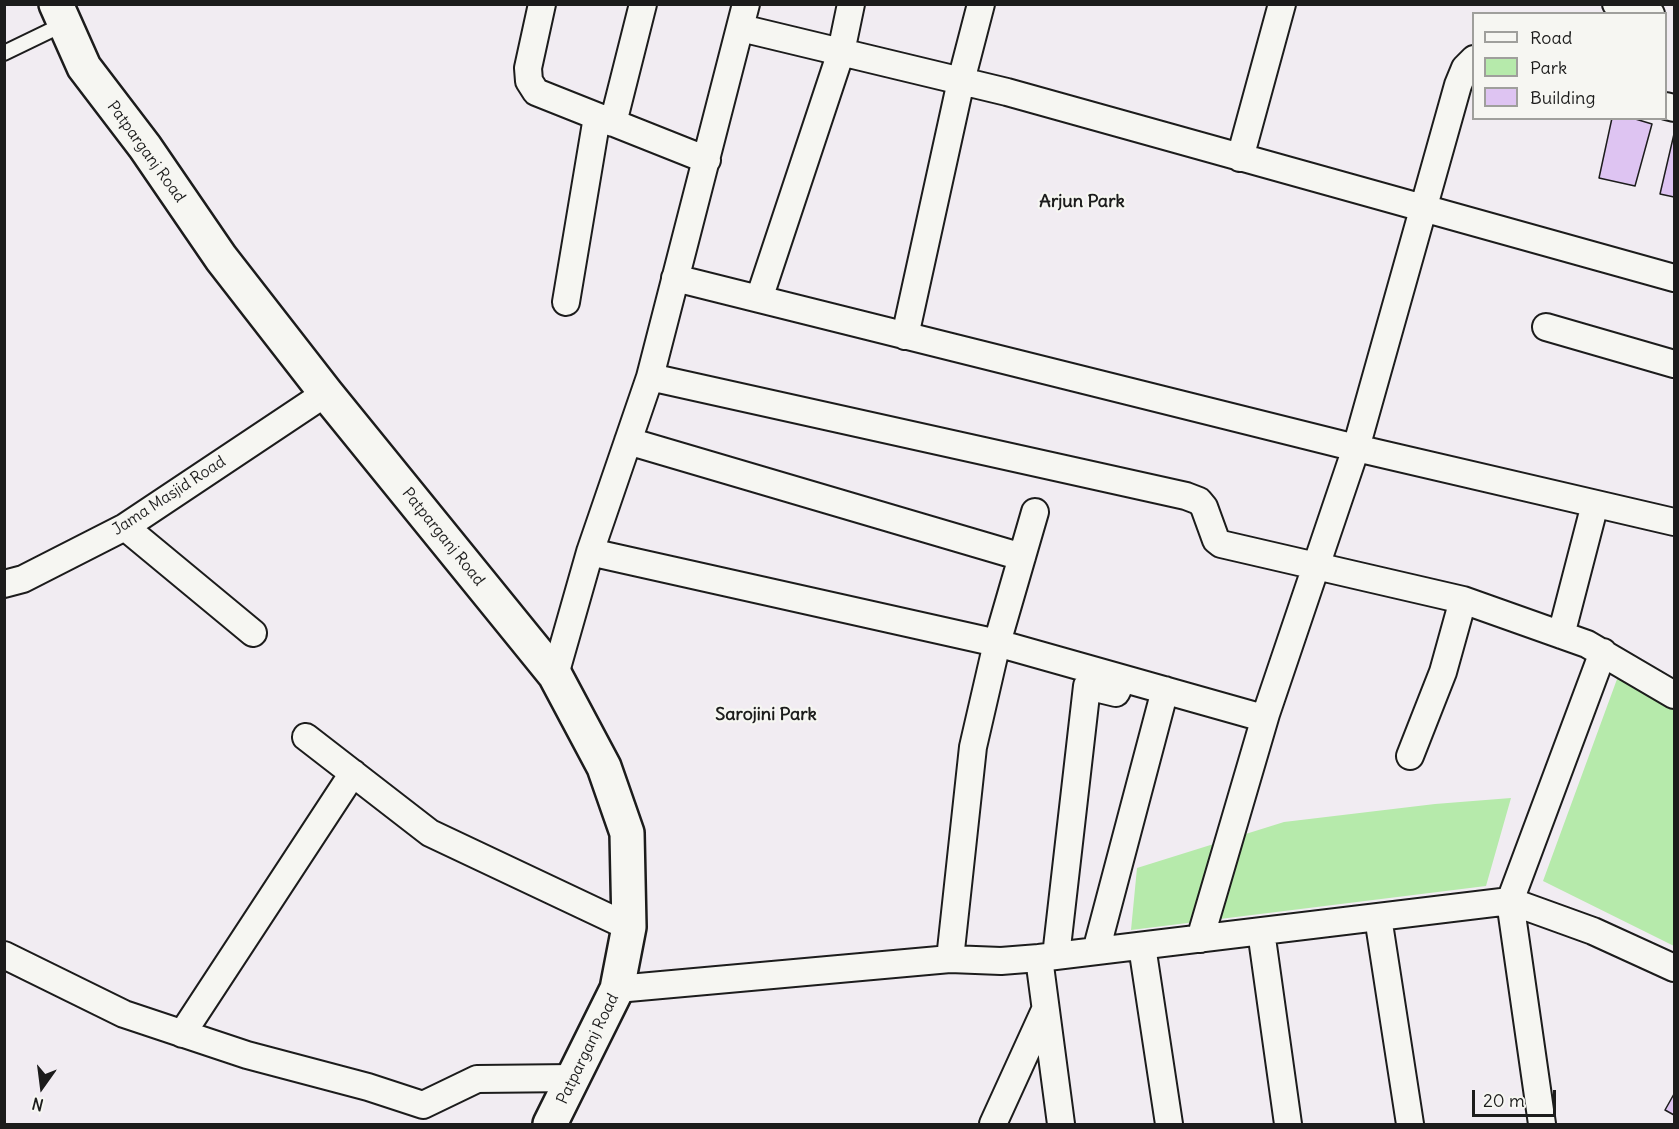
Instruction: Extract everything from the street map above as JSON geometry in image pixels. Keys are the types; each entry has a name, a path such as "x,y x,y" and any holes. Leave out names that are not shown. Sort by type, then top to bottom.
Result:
{"street":[{"path":"542,4 528,68 529,81 544,96 706,160"},
{"path":"566,302 605,120 643,4"},
{"path":"759,299 841,52 851,4"},
{"path":"905,336 961,81 981,4"},
{"path":"1240,158 1282,4"},
{"path":"1616,4 1644,12"},
{"name":"Patparganj Road","path":"60,14 84,67 145,147 221,258 326,393 555,675 604,767 627,833 629,927 617,989 550,1125"},
{"path":"555,675 590,552 650,377 743,16 841,52 961,81 1674,278"},
{"path":"1200,939 1266,714 1356,448 1425,211 1458,85 1465,68 1472,60"},
{"path":"675,278 1356,448 1674,522"},
{"path":"1546,327 1674,364"},
{"path":"650,377 1186,496 1199,501 1204,507 1213,534 1221,544 1268,557 1318,564 1463,600 1561,634 1604,652 1673,688"},
{"name":"Jama Masjid Road","path":"4,584 23,579 125,527 326,393"},
{"path":"628,441 1022,557"},
{"path":"1561,634 1595,504"},
{"path":"950,959 973,747 997,643 1035,512"},
{"path":"125,527 253,633"},
{"path":"590,552 997,643 1256,716 1266,714"},
{"path":"1410,756 1443,672 1463,600"},
{"path":"1542,1125 1510,901 1604,652"},
{"path":"1061,1125 1046,1009 1048,957 1087,686 1116,693 1123,678"},
{"path":"1096,951 1166,690"},
{"path":"306,737 430,833 629,927"},
{"path":"182,1034 353,773"},
{"path":"617,989 950,959 1001,961 1048,957 1510,901 1593,931 1674,968"},
{"path":"1378,917 1410,1125"},
{"path":"1261,931 1288,1125"},
{"path":"1142,946 1169,1125"},
{"path":"8,964 124,1014 182,1034 423,1105 477,1079 574,1078"},
{"path":"993,1125 1046,1009"}],"lane":[{"path":"4,53 60,14"}],"green space":[{"path":"1620,671 1674,689 1674,946 1543,881"},
{"path":"1511,798 1486,886 1131,930 1137,868 1284,822 1435,804"}],"building":[{"path":"1612,120 1639,120 1652,124 1635,186 1599,178"},
{"path":"1674,134 1674,197 1660,194"},
{"path":"1674,1094 1674,1115 1665,1110"}],"district":[{"name":"Arjun Park","path":"1082,202"},
{"name":"Sarojini Park","path":"766,715"}]}
